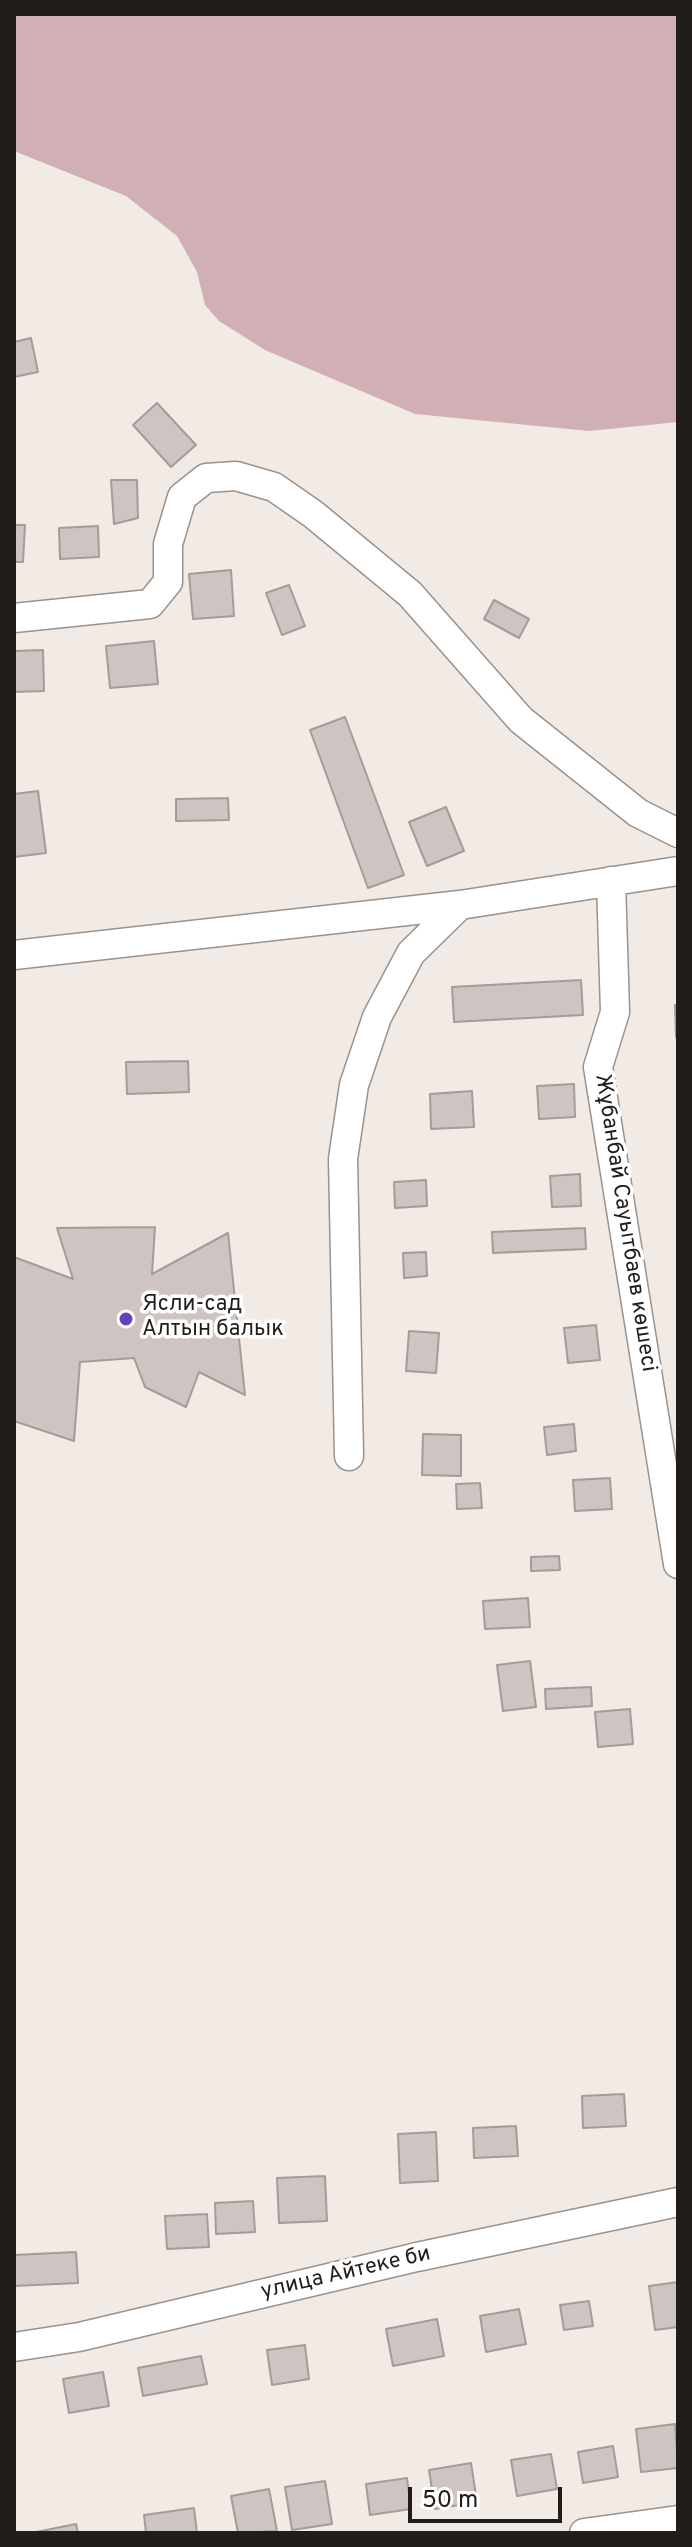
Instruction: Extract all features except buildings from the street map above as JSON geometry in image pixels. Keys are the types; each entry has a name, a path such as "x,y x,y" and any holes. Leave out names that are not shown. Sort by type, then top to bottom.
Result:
{"street":[{"path":"14,618 150,604 168,582 168,544 182,497 206,478 236,476 274,487 313,514 410,594 521,720 638,813 678,833"},
{"path":"14,955 460,905 678,871"},
{"name":"Жұбанбай Сауытбаев көшесі","path":"611,881 615,1012 598,1067 678,1564"},
{"path":"349,1456 343,1159 354,1085 377,1017 411,953 460,905"},
{"name":"улица Айтеке би","path":"14,2347 79,2337 417,2257 678,2202"},
{"path":"584,2533 678,2520"}],"shaded area":[{"path":"14,14 678,14 678,422 589,431 415,414 265,350 219,321 205,305 197,272 177,236 126,196 14,151"}],"place":[{"name":"Ясли-сад Алтын балык","path":"126,1319"}]}
